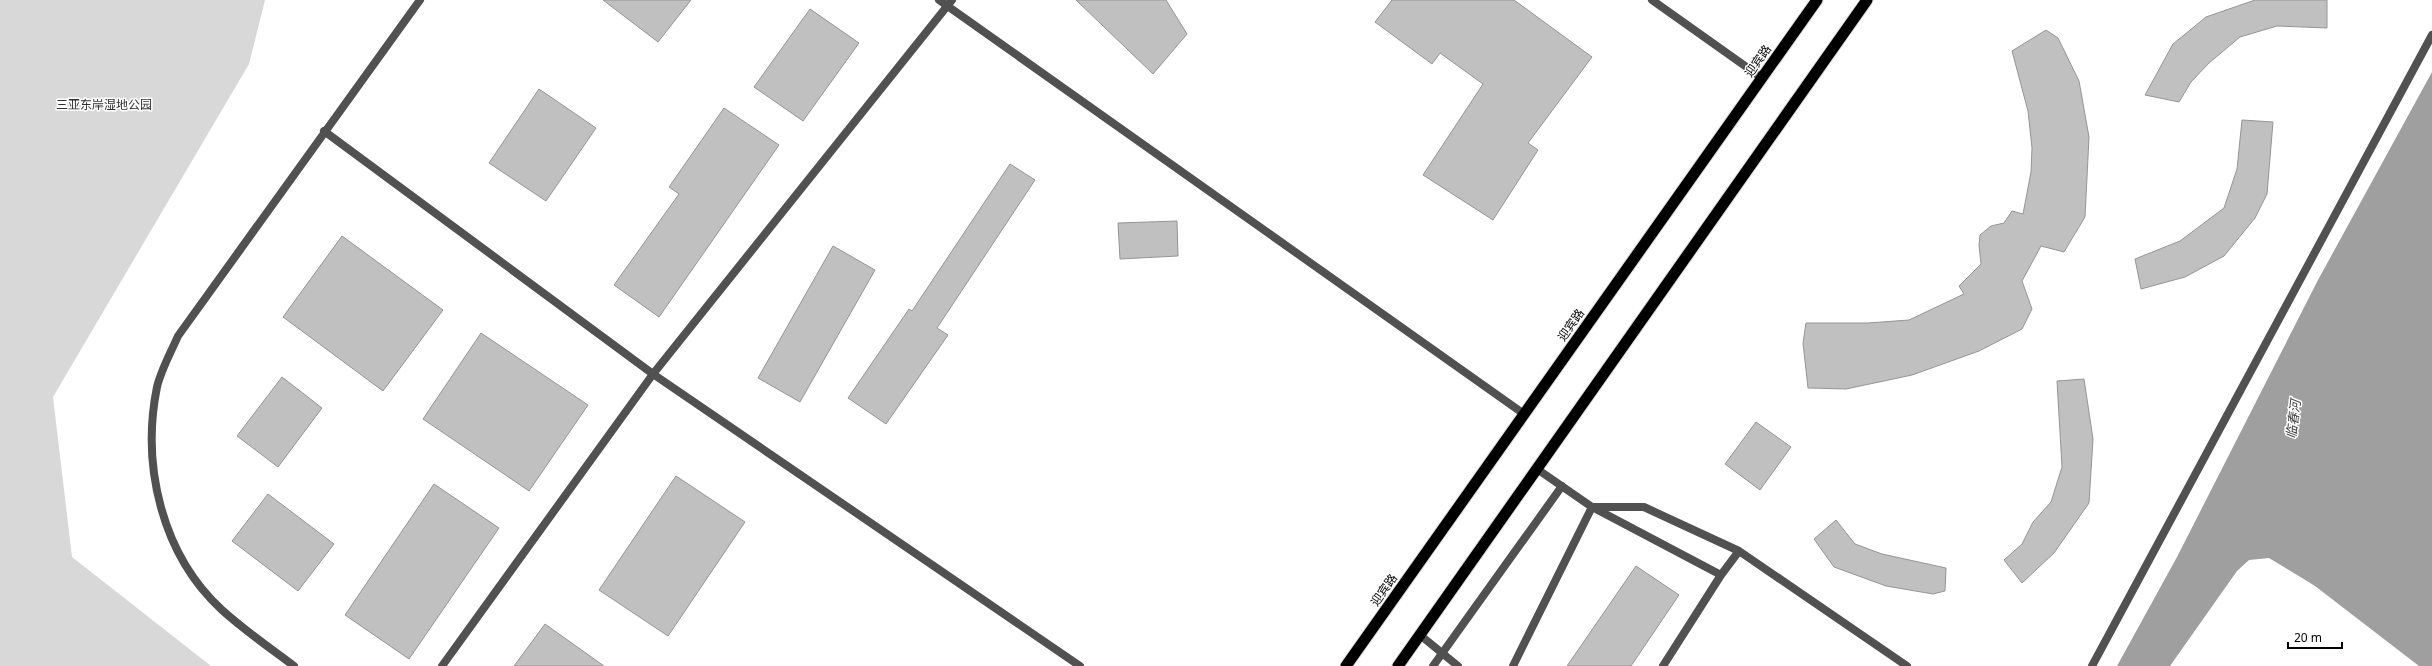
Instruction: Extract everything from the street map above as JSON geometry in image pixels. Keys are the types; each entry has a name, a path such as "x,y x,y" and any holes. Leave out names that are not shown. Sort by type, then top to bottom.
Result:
{"highway":[{"name":"迎宾路","path":"1346,666 1817,0"},
{"path":"1398,666 1867,0"}],"street":[{"path":"294,666 221,610 182,563 159,508 152,444 158,386 178,336 324,131 420,0"},
{"path":"939,0 950,3 1524,414"},
{"path":"1652,0 1762,78"},
{"path":"442,666 653,374 950,3"},
{"path":"2092,666 2432,35"},
{"path":"324,131 653,374 1080,666"},
{"path":"1538,469 1592,507 1721,575"},
{"path":"1433,666 1562,486"},
{"path":"1592,507 1644,507 1739,551 1907,666"},
{"path":"1513,666 1592,507"},
{"path":"1663,666 1721,575 1739,551"},
{"path":"1420,635 1443,652 1458,666"}],"green space":[{"name":"三亚东岸湿地公园","path":"0,0 265,0 249,64 53,397 72,557 211,666 0,666"}],"water":[{"name":"临春河","path":"2432,72 2432,666 2419,666 2315,586 2269,558 2249,560 2237,571 2170,666 2117,666 2177,557 2318,280"}],"building":[{"path":"603,0 691,0 658,42"},
{"path":"1076,0 1166,0 1187,34 1153,74"},
{"path":"1392,0 1514,0 1592,57 1528,143 1538,150 1493,220 1423,175 1483,84 1440,53 1432,64 1375,22"},
{"path":"2255,0 2327,0 2327,28 2277,26 2240,37 2209,63 2191,82 2179,102 2145,95 2173,44 2206,17"},
{"path":"810,9 859,43 803,121 754,87"},
{"path":"2046,30 2058,38 2079,81 2089,137 2085,217 2064,252 2041,246 2022,281 2032,309 2022,329 1979,351 1912,375 1846,389 1808,388 1803,343 1806,323 1868,323 1909,320 1964,294 1959,286 1981,264 1979,245 1980,235 1991,226 2004,223 2012,211 2023,214 2031,172 2032,148 2028,111 2012,51"},
{"path":"539,89 596,128 546,201 489,163"},
{"path":"724,108 779,145 659,317 614,285 679,194 669,187"},
{"path":"2242,120 2273,122 2267,194 2255,218 2224,256 2185,277 2141,289 2135,259 2180,241 2224,208 2237,169"},
{"path":"1010,164 1035,180 937,328 948,335 886,424 848,398 909,309 912,311"},
{"path":"1177,221 1178,256 1120,259 1118,223"},
{"path":"342,236 443,310 383,391 283,317"},
{"path":"833,246 875,270 800,402 758,378"},
{"path":"481,333 588,405 529,491 423,419"},
{"path":"282,377 322,408 278,467 237,436"},
{"path":"2084,379 2093,439 2089,503 2054,553 2022,583 2004,560 2022,544 2033,522 2051,502 2062,467 2057,381"},
{"path":"1756,422 1791,447 1760,490 1725,464"},
{"path":"676,476 745,522 668,636 599,590"},
{"path":"434,484 499,528 409,659 345,615"},
{"path":"268,494 334,544 298,591 232,541"},
{"path":"1836,520 1855,544 1882,554 1946,568 1945,591 1933,594 1886,586 1834,567 1814,539"},
{"path":"1636,566 1679,595 1631,666 1567,666"},
{"path":"545,624 604,666 514,666"}]}
